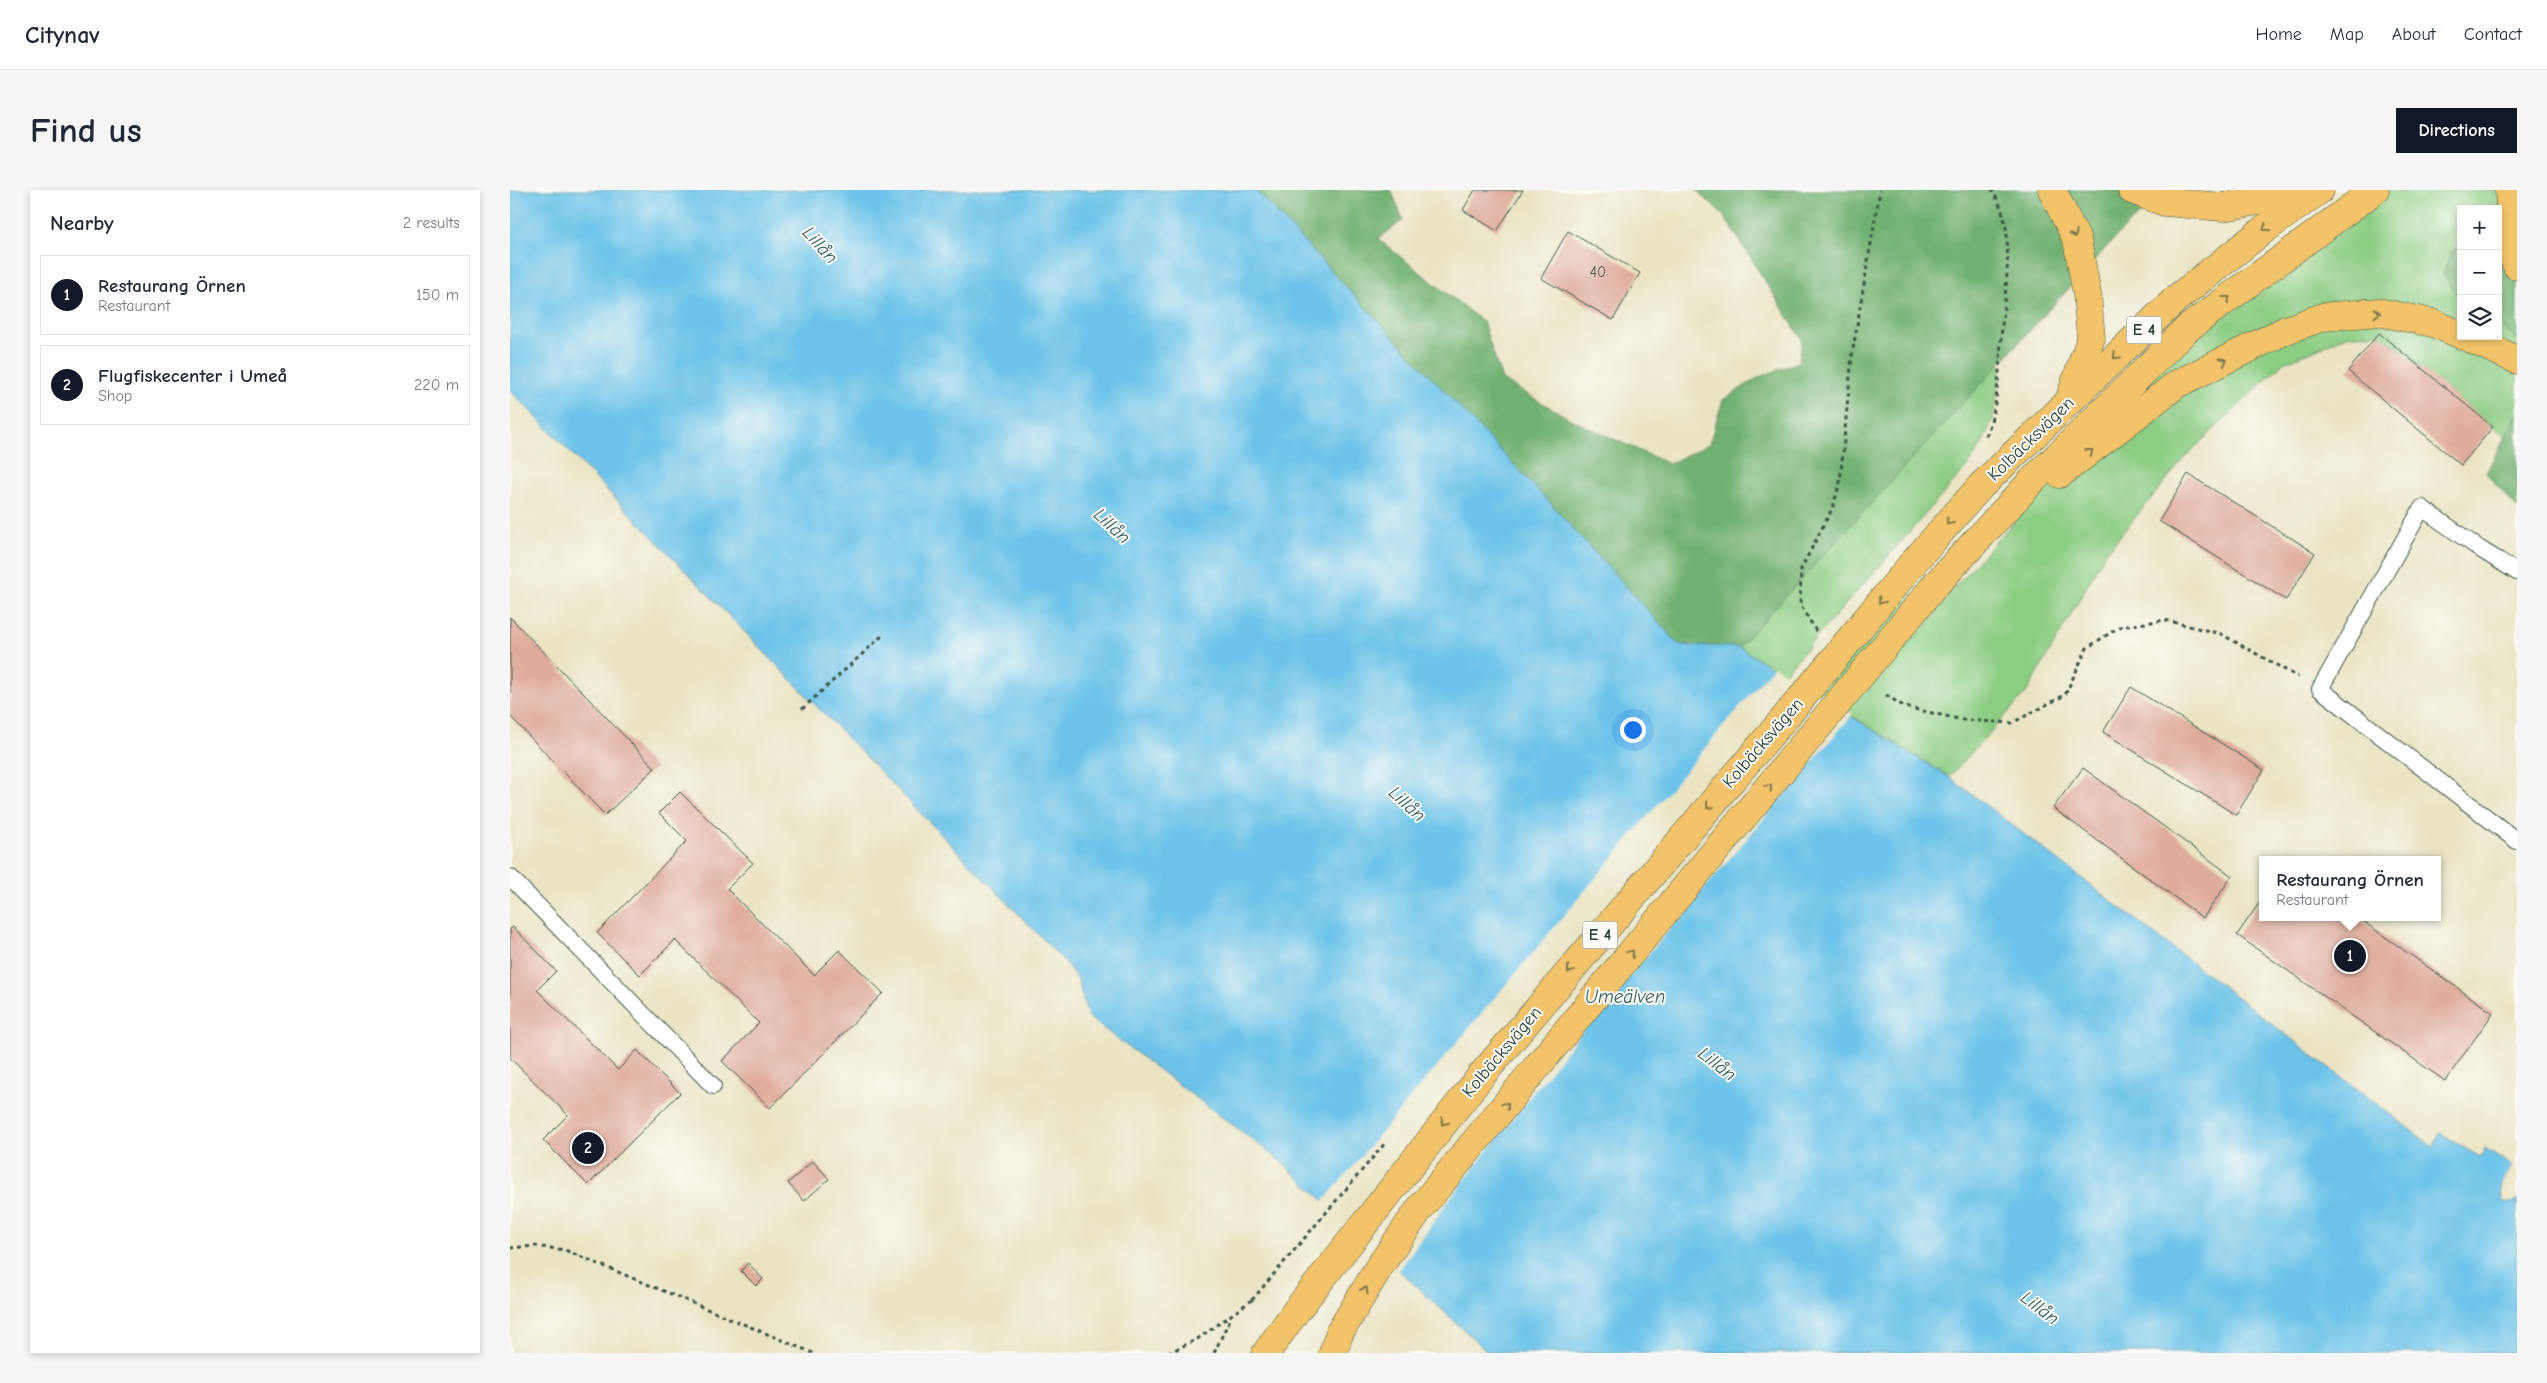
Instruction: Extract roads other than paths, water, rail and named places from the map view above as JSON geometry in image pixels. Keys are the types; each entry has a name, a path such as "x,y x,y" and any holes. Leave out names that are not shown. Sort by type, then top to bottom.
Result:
{"highway":[{"path":"2052,190 2077,240 2087,294 2091,338 2068,404"},
{"path":"2132,190 2165,202 2223,207 2320,190"},
{"name":"Kolbäcksvägen","path":"1266,1353 1481,1076 1809,689 1912,564 1981,486 2176,299 2256,236 2320,190"},
{"name":"Kolbäcksvägen","path":"1336,1342 1378,1267 1421,1207 1937,583 2033,480 2188,328 2375,190"},
{"path":"2509,190 2514,257 2517,266"},
{"path":"1982,535 2177,384 2286,330 2323,317 2378,312 2433,323 2457,334"},
{"path":"2471,340 2517,360"}],"lane":[{"path":"2517,572 2480,549 2422,508 2320,690 2517,841"},
{"path":"510,877 713,1086"}],"water":[{"name":"Umeälven","path":"510,190 1255,190 1547,500 1679,645 1739,647 1949,777 2433,1147 2440,1133 2480,1157 2485,1148 2512,1166 2504,1179 2501,1192 2503,1202 2512,1203 2517,1199 2517,1353 1489,1353 1277,1158 1088,1017 1078,980 1065,962 510,390"}],"place":[{"name":"Restaurang Örnen","path":"2350,956"},
{"name":"Flugfiskecenter i Umeå","path":"588,1148"}],"water label":[{"name":"Lillån","path":"820,245"},
{"name":"Lillån","path":"1112,526"},
{"name":"Lillån","path":"1407,804"},
{"name":"Lillån","path":"1717,1064"},
{"name":"Lillån","path":"2040,1308"}]}
